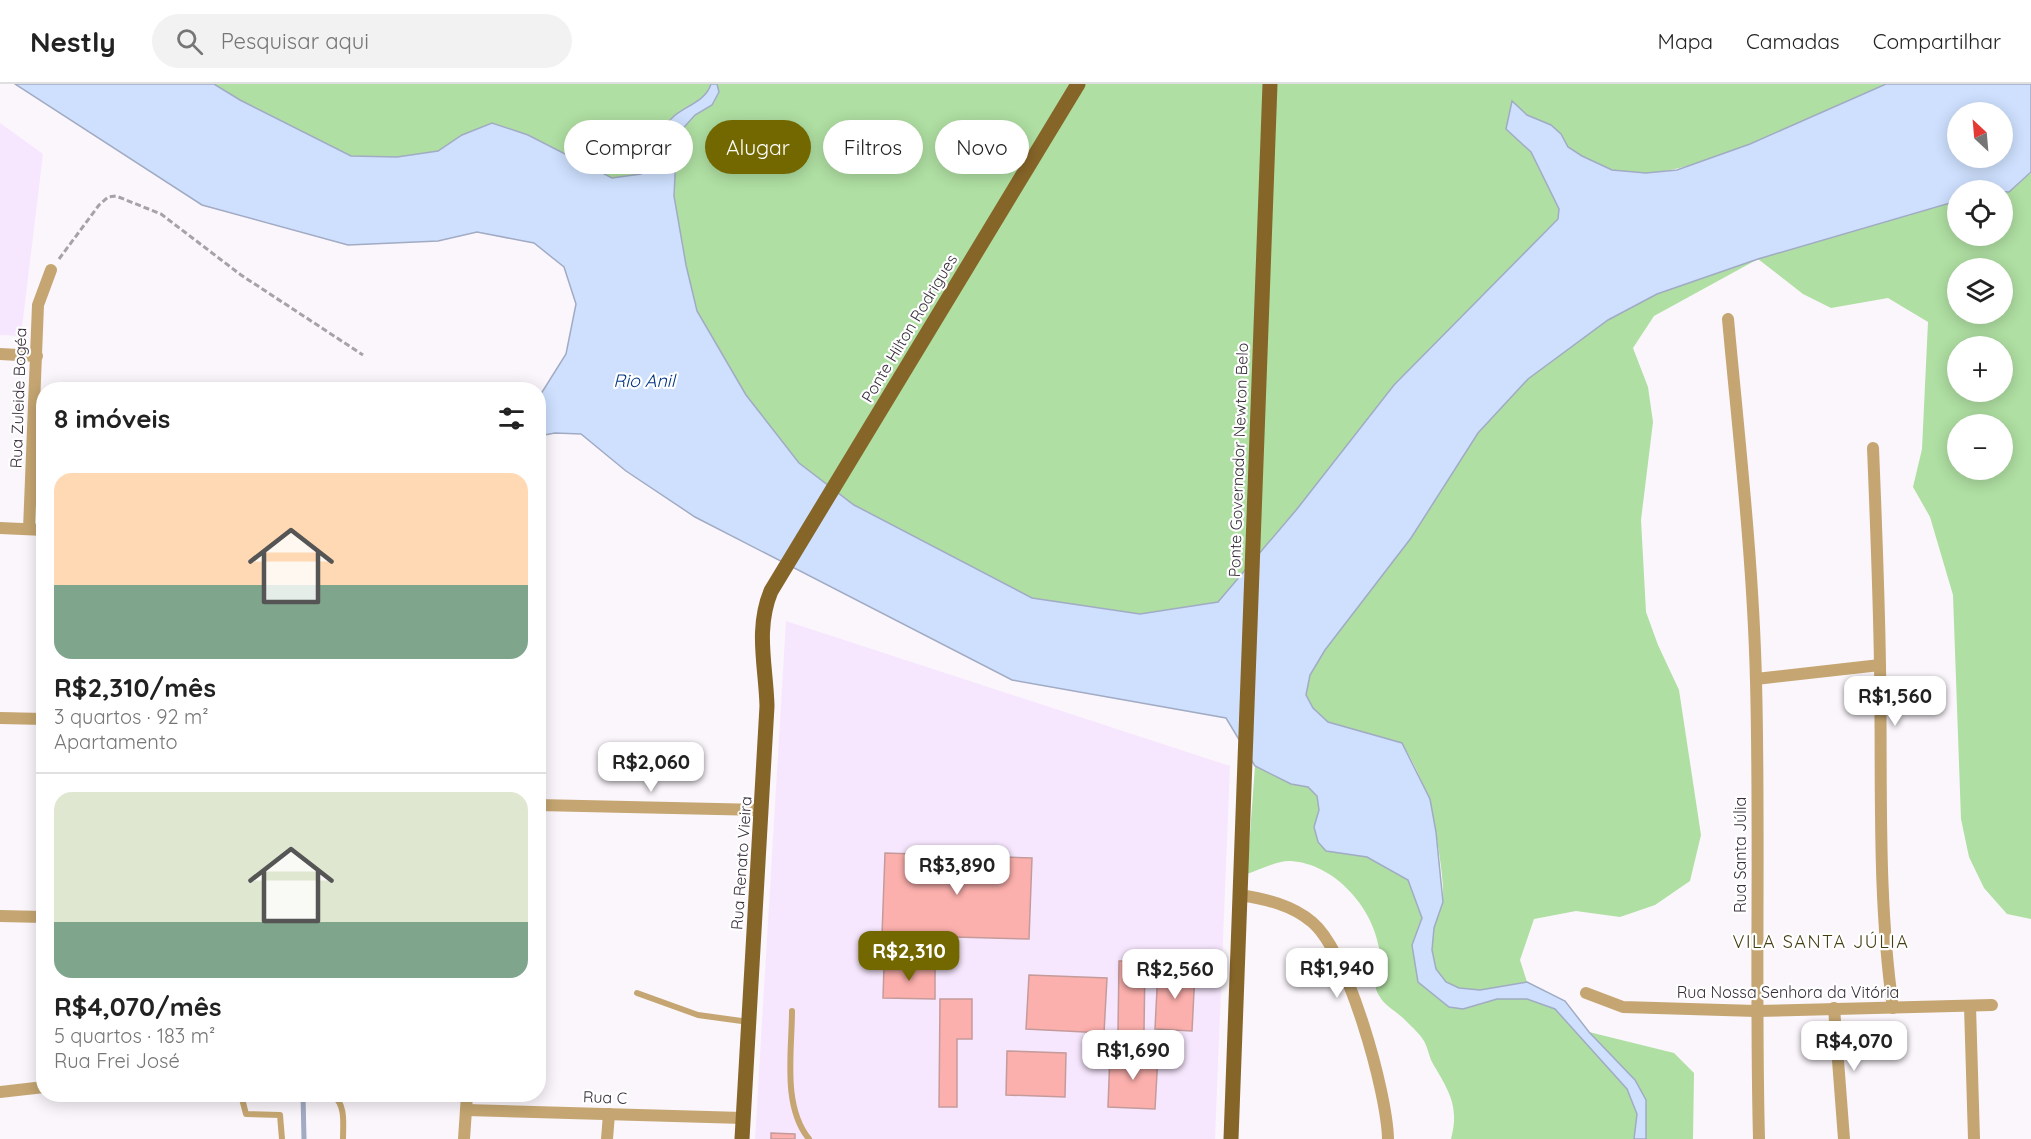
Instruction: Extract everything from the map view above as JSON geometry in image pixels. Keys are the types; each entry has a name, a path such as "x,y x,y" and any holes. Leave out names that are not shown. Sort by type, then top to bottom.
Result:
{"main road":[{"name":"Ponte Hilton Rodrigues","path":"771,591 1078,84"},
{"name":"Ponte Governador Newton Belo","path":"1231,1139 1270,84"},
{"name":"Rua Renato Vieira","path":"741,1139 767,706 761,636 764,609 771,591"}],"street":[{"name":"Rua Zuleide Bogéa","path":"29,529 38,305 51,270"},
{"name":"Rua Santa Júlia","path":"1728,319 1743,484 1756,679 1756,1011 1759,1139"},
{"path":"0,354 37,356"},
{"path":"1873,448 1880,665 1881,878 1884,947 1893,1008"},
{"path":"0,528 36,529"},
{"path":"1756,679 1880,665"},
{"path":"0,718 36,719"},
{"path":"546,805 762,810"},
{"path":"1240,895 1265,899 1290,908 1312,922 1330,940 1365,1033 1383,1103 1388,1139"},
{"path":"0,916 36,916"},
{"name":"Rua Nossa Senhora da Vitória","path":"1586,993 1623,1007 1756,1011 1992,1005"},
{"path":"1970,1006 1974,1139"},
{"path":"1834,1008 1844,1139"},
{"path":"0,1092 36,1088"},
{"path":"464,1139 467,1102"},
{"name":"Rua C","path":"466,1110 743,1118"},
{"path":"607,1139 609,1114"}],"lane":[{"path":"637,993 698,1015 749,1022"},
{"path":"792,1011 792,1102 797,1118 809,1139"},
{"path":"243,1102 246,1114 280,1114 282,1139"},
{"path":"340,1102 343,1139"}],"path":[{"path":"51,270 99,205 108,197 116,196 161,214 241,275 363,355"}],"shaded area":[{"path":"0,123 43,154 21,336 0,335"},
{"path":"786,621 1230,766 1215,1139 755,1139"}],"green space":[{"path":"214,84 711,84 701,98 670,120 564,120 564,153 528,135 492,123 462,135 438,151 397,157 350,156 240,100"},
{"path":"717,84 1886,84 1749,145 1673,169 1639,173 1611,170 1587,160 1575,153 1553,127 1533,119 1512,101 1506,129 1531,152 1559,209 1558,219 1297,509 1218,602 1140,614 1032,598 854,505 799,463 746,395 697,311 686,265 674,196 675,174 693,174 693,120 690,120 712,105 719,92"},
{"path":"2031,173 2031,919 2007,914 1984,888 1969,857 1961,819 1953,595 1930,517 1913,487 1922,449 1928,322 1888,298 1831,308 1803,294 1758,259 1947,204 1947,246 2013,246 2013,189"},
{"path":"604,174 641,174 612,178"},
{"path":"1758,259 1654,316 1633,348 1648,387 1653,422 1641,520 1646,612 1658,645 1679,690 1701,835 1690,881 1655,905 1620,917 1576,911 1534,919 1520,960 1527,982 1475,991 1455,988 1441,978 1433,957 1433,934 1443,901 1443,884 1434,820 1419,775 1402,743 1328,722 1313,708 1306,695 1310,675 1325,650 1411,538 1478,433 1528,379 1608,320 1657,294"},
{"path":"1255,766 1291,784 1308,787 1317,796 1319,810 1314,827 1326,851 1367,857 1408,880 1422,918 1412,945 1463,1009 1497,999 1527,999 1555,1009 1627,1089 1637,1114 1634,1139 1451,1139 1454,1117 1451,1098 1420,1036 1384,1003 1377,992 1375,979 1379,948 1375,932 1368,917 1349,890 1322,870 1291,861 1247,874"},
{"path":"1589,1032 1674,1053 1694,1073 1693,1139 1646,1139 1646,1100 1635,1080"}],"water":[{"name":"Rio Anil","path":"15,84 214,84 240,100 351,156 397,157 438,151 462,135 492,123 528,135 564,153 564,174 604,174 612,178 641,174 675,174 674,196 697,311 746,395 799,463 854,505 1032,598 1140,614 1218,602 1297,509 1394,385 1558,219 1559,209 1531,152 1506,129 1512,101 1527,115 1551,125 1561,134 1568,147 1582,156 1612,170 1646,173 1677,170 1750,144 1886,84 2031,84 2031,172 2013,188 2013,180 1947,180 1947,204 1758,259 1657,294 1608,320 1528,379 1478,433 1411,538 1325,650 1310,675 1306,695 1313,708 1328,722 1402,743 1430,799 1436,832 1443,902 1434,928 1432,950 1436,969 1446,982 1459,988 1480,990 1527,982 1565,1001 1589,1032 1635,1080 1646,1100 1646,1139 1634,1139 1637,1114 1627,1089 1555,1009 1527,999 1497,999 1463,1009 1449,1007 1418,982 1412,945 1422,918 1408,880 1367,857 1326,851 1318,842 1314,827 1319,810 1317,796 1308,787 1291,784 1255,766 1226,718 1012,680 695,517 626,471 581,434 546,435 546,386 566,354 576,304 564,267 534,243 477,232 438,241 348,245 202,205"},
{"name":"Rio Anil","path":"711,84 717,84 719,92 712,105 690,120 670,120 702,98"}],"building":[{"path":"885,853 1032,858 1029,939 882,935"},
{"path":"1119,961 1145,961 1144,1031 1118,1031"},
{"path":"884,965 935,966 935,999 883,998"},
{"path":"1158,969 1195,971 1192,1031 1155,1029"},
{"path":"1029,975 1107,978 1104,1033 1026,1029"},
{"path":"940,999 972,999 972,1039 957,1039 957,1107 939,1107"},
{"path":"1007,1051 1066,1053 1065,1097 1006,1095"},
{"path":"1110,1053 1158,1055 1155,1109 1108,1107"},
{"path":"771,1133 795,1134 795,1139 771,1139"}],"waterway":[{"path":"303,1102 304,1139"}],"district":[{"name":"VILA SANTA JÚLIA","path":"1821,941"}]}
